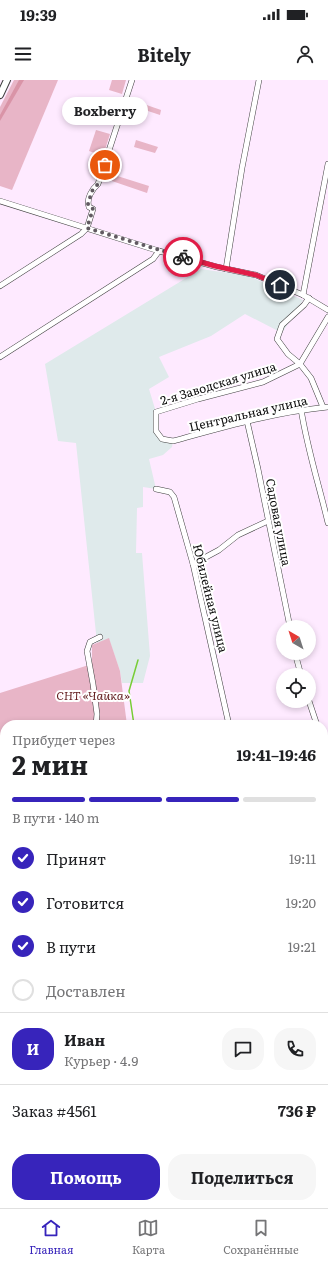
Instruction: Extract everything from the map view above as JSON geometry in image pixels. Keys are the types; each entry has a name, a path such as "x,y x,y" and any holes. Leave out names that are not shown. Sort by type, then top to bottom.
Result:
{"street":[{"path":"0,95 7,80"},
{"path":"0,286 87,228 93,209 89,207 88,204 93,189 98,184 132,80"},
{"path":"226,268 242,168 259,80"},
{"path":"303,295 328,164"},
{"path":"0,201 159,251 256,275 303,295 328,310"},
{"path":"0,357 153,259 159,251"},
{"path":"309,298 304,305 282,326 277,339 288,354 300,364 311,378 325,407"},
{"path":"300,364 328,317"},
{"name":"2-я Заводская улица","path":"173,441 162,438 156,431 156,412 263,382 300,364"},
{"name":"Центральная улица","path":"173,441 247,421 301,410 325,407"},
{"path":"301,410 305,436 328,523"},
{"name":"Садовая улица","path":"247,421 289,620"},
{"name":"Юбилейная улица","path":"156,489 170,492 174,497 193,564 221,682 223,700 228,720"},
{"path":"193,564 219,550 238,536 268,521"},
{"path":"96,720 93,684 87,651 90,642 100,637"},
{"path":"311,708 315,720"}],"shaded area":[{"path":"19,80 24,80 0,121 0,115"},
{"path":"201,269 249,276 303,300 282,333 245,314 211,336 159,357 169,377 149,389 156,412 156,431 162,439 173,441 172,447 163,455 149,459 156,489 143,487 143,507 137,508 136,553 142,553 150,656 143,683 122,683 120,671 109,639 97,643 76,443 58,441 45,364"}],"green space":[{"path":"14,80 58,80 12,190 0,186 0,107"},
{"path":"112,80 126,80 122,94 109,90"},
{"path":"135,101 161,110 160,115 133,106"},
{"path":"96,130 110,134 103,156 89,151"},
{"path":"136,140 158,147 155,153 134,147"},
{"path":"111,174 149,186 147,193 109,180"},
{"name":"СНТ «Чайка»","path":"109,638 120,671 126,720 0,720 0,693 92,664 92,645"}],"waterway":[{"path":"133,720 129,691 138,660"}],"way so far":[{"path":"105,165 98,184 92,191 88,204 88,206 93,209 87,228 183,257"}],"place":[{"name":"Boxberry","path":"105,165"}],"route":[{"path":"183,257 256,275 280,285"}]}
